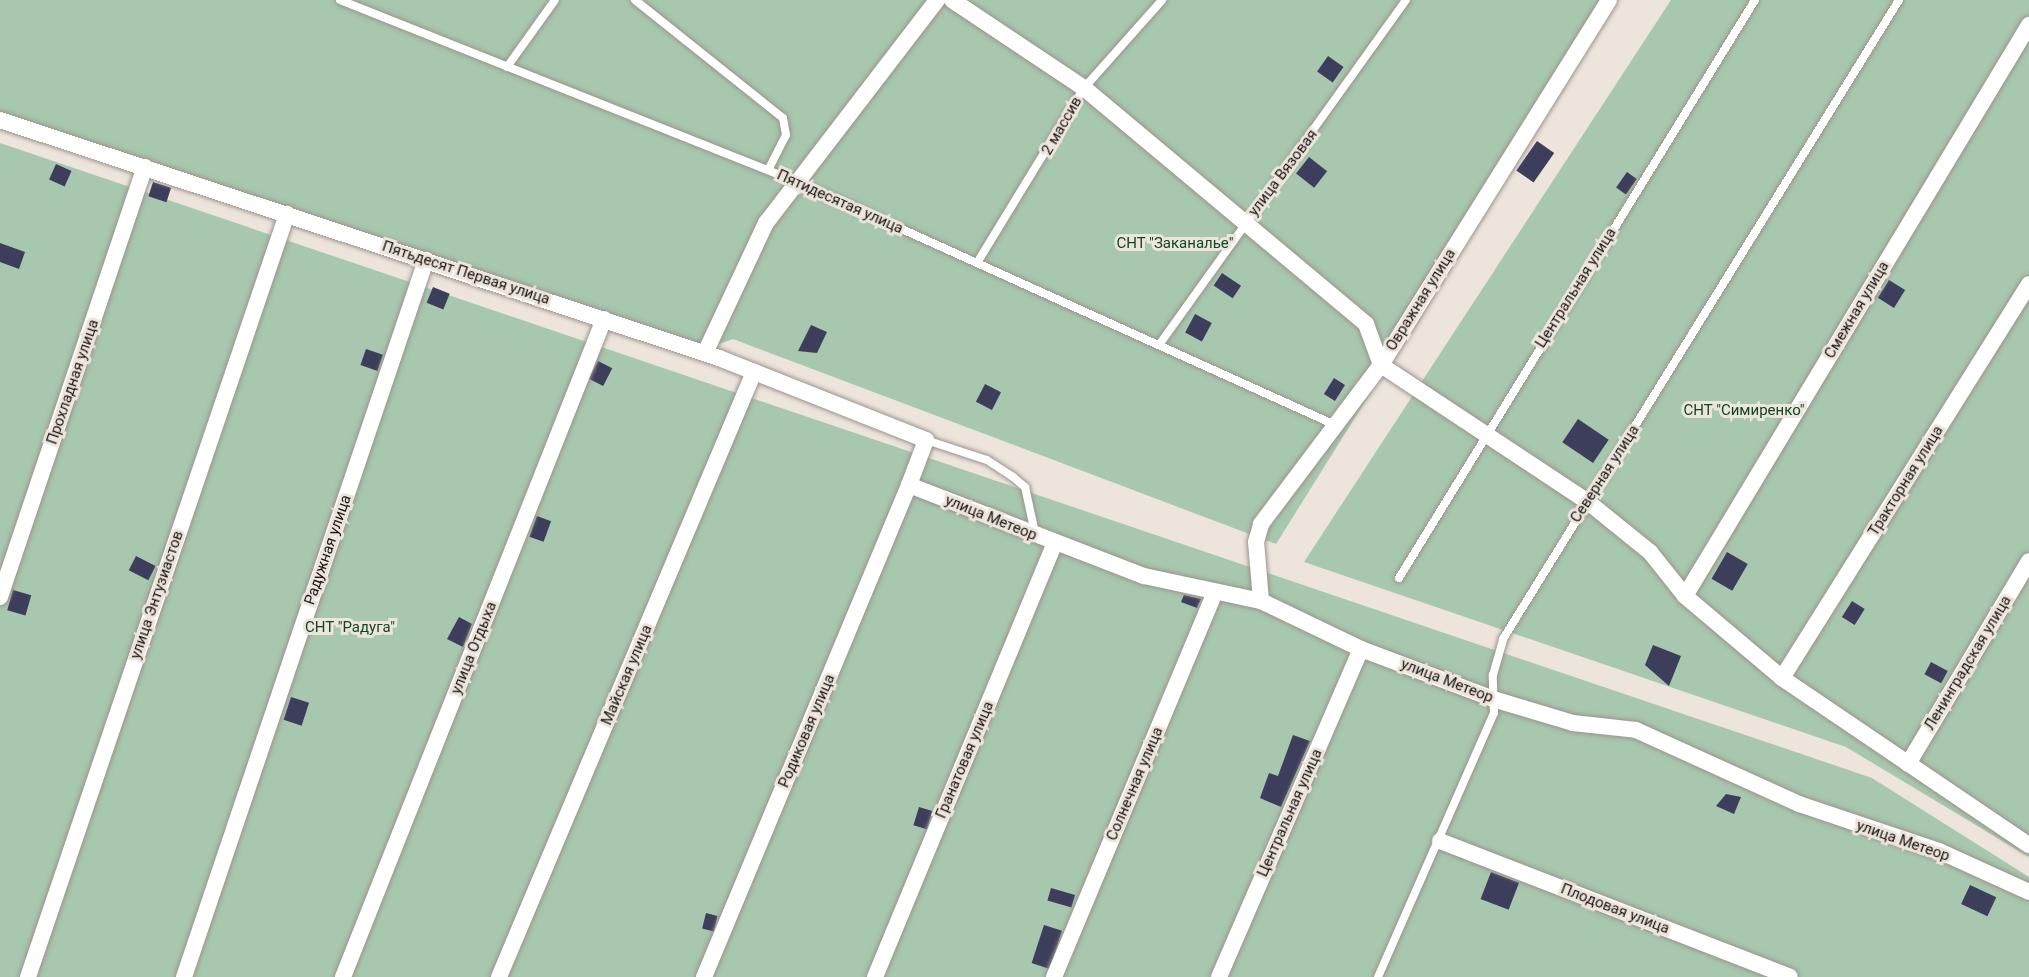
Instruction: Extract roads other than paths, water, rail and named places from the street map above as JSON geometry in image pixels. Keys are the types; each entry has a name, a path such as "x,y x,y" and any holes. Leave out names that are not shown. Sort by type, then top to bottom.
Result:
{"street":[{"path":"705,353 766,223 800,183 937,0"},
{"path":"952,0 1084,88 1243,225 1366,324 1381,365 1483,438 1588,502 1650,552 1685,596 1782,678 1908,764 2027,839"},
{"name":"Овражная улица","path":"1262,602 1256,542 1261,524 1333,424 1381,365 1609,0"},
{"name":"Смежная улица","path":"1685,596 2029,25"},
{"path":"0,138 3,121"},
{"name":"Пятьдесят Первая улица","path":"3,121 705,353 926,440"},
{"name":"Прохладная улица","path":"0,597 146,167"},
{"name":"улица Энтузиастов","path":"28,977 287,214"},
{"name":"Радужная улица","path":"184,977 426,260"},
{"name":"Тракторная улица","path":"1782,678 2029,284"},
{"name":"улица Отдыха","path":"343,977 604,319"},
{"name":"Майская улица","path":"499,977 754,372"},
{"path":"909,485 926,440"},
{"name":"улица Метеор","path":"909,485 1037,537 1144,576 1262,602 1361,649 1493,699 1573,723 1636,730 1799,804 1939,851 2029,892"},
{"name":"Родиковая улица","path":"704,977 909,485"},
{"name":"Гранатовая улица","path":"875,977 1055,543"},
{"name":"Ленинградская улица","path":"1908,764 2029,561"},
{"name":"Солнечная улица","path":"1054,977 1215,592"},
{"name":"Центральная улица","path":"1219,977 1361,649"},
{"name":"Плодовая улица","path":"1440,841 1790,977"}],"lane":[{"name":"Пятидесятая улица","path":"340,0 800,183 1333,424"},
{"path":"507,67 555,0"},
{"path":"635,0 783,118 786,135 768,171"},
{"name":"2 массив","path":"977,263 1084,88 1162,0"},
{"name":"улица Вязовая","path":"1159,345 1406,0"},
{"name":"Центральная улица","path":"1399,578 1483,438 1755,0"},
{"name":"Северная улица","path":"1378,977 1440,841 1494,713 1493,699 1503,639 1899,0"},
{"path":"926,440 987,460 1013,477 1024,487 1037,537"}],"park label":[{"name":"СНТ \"Заканалье\"","path":"1175,244"},
{"name":"СНТ \"Симиренко\"","path":"1744,411"},
{"name":"СНТ \"Радуга\"","path":"350,628"}]}
